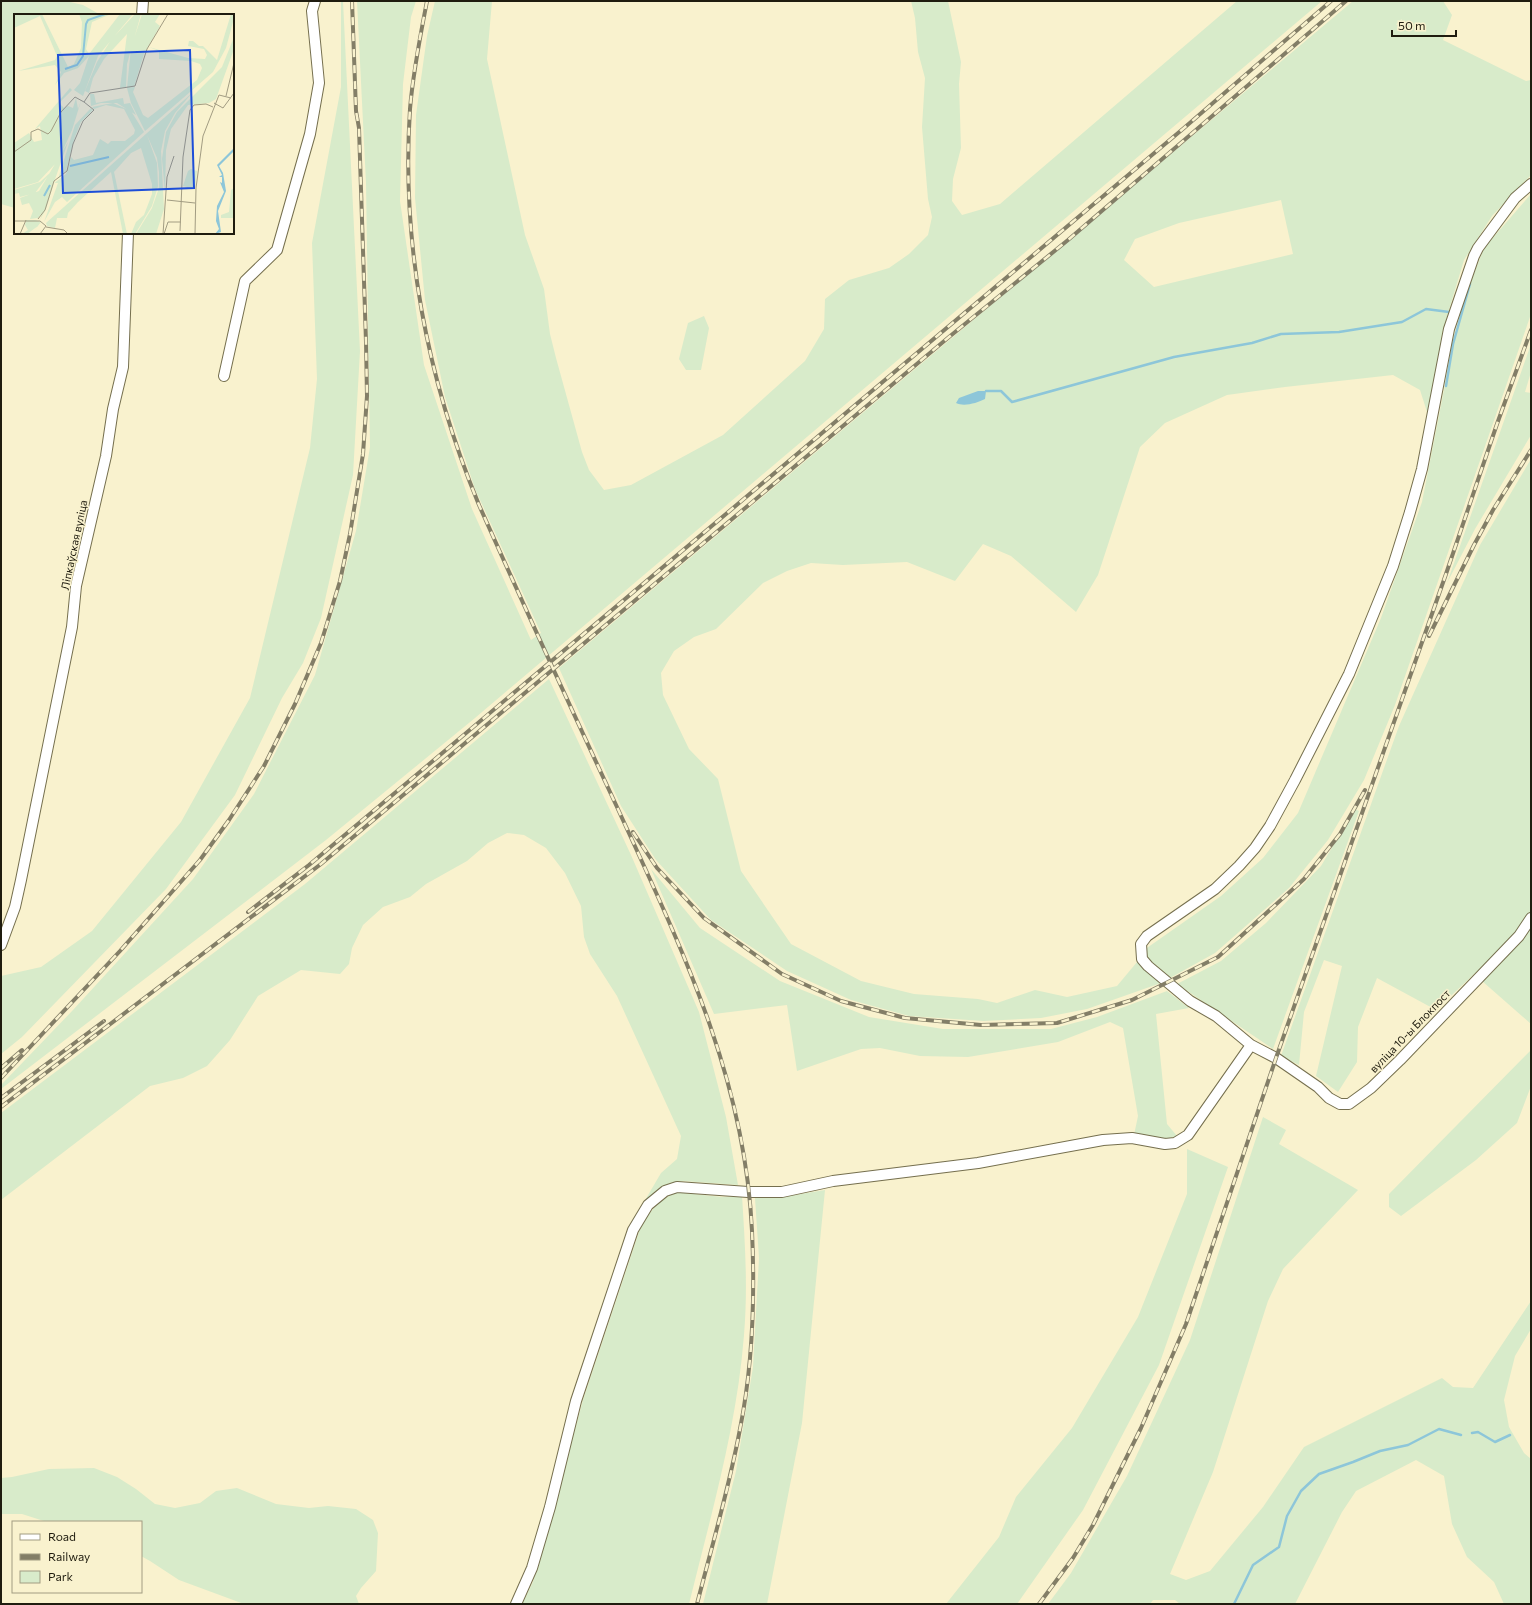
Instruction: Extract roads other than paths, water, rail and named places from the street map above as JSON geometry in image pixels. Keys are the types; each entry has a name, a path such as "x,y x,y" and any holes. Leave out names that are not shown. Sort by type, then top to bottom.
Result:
{"street":[{"path":"142,14 143,1"},
{"path":"224,376 245,282 277,250 310,134 319,83 312,11 315,1"},
{"path":"516,1604 532,1568 550,1507 576,1401 633,1230 648,1205 665,1191 677,1186 748,1192 782,1192 834,1181 978,1163 1103,1140 1132,1138 1165,1144 1175,1143 1188,1135 1251,1045 1216,1016 1190,1001 1148,966 1142,959 1140,944 1147,936 1215,889 1240,866 1270,826 1317,738 1349,674 1373,617 1399,546 1422,469 1449,329 1474,256 1478,248 1515,198 1531,184"},
{"name":"Ліпкаўская вуліца","path":"1,945 14,908 65,665 72,627 76,586 106,456 113,409 123,366 128,234"},
{"name":"вуліца 10-ы Блокпост","path":"1251,1045 1290,1068 1318,1087 1330,1098 1340,1104 1349,1104 1371,1088 1400,1060 1519,936 1531,918"}],"water":[{"path":"978,391 986,391 985,399 967,405 956,403 959,398"}],"waterway":[{"path":"1446,386 1453,344 1470,284"},
{"path":"986,391 1001,391 1012,402 1174,357 1252,343 1281,334 1339,332 1402,322 1426,309 1449,312"},
{"path":"1234,1604 1253,1565 1279,1547 1287,1516 1301,1491 1319,1474 1380,1451 1408,1445 1439,1429 1461,1435"},
{"path":"1472,1433 1478,1432 1495,1442 1510,1435"}],"railway":[{"path":"1,1078 120,951 200,860 229,820 264,766 295,704 321,643 340,581 350,534 363,454 367,396 359,128 356,111 352,1"},
{"path":"427,1 411,95 408,160 410,210 414,260 422,310 432,360 445,409 479,505 641,858 686,961 706,1013 723,1065 737,1119 747,1174 752,1231 753,1280 752,1330 748,1380 731,1473 697,1604"},
{"path":"248,912 309,865 421,771 1184,128 1331,1"},
{"path":"1,1107 321,864 949,337 1068,240 1346,1"},
{"path":"1039,1604 1073,1558 1093,1525 1141,1428 1186,1324 1276,1058 1531,330"},
{"path":"1429,636 1493,510 1531,450"},
{"path":"633,832 657,868 704,918 782,974 841,1001 905,1018 981,1025 1057,1023 1132,1000 1218,957 1304,879 1340,834 1365,790"},
{"path":"1,1098 104,1021"},
{"path":"1,1068 22,1050"}]}
